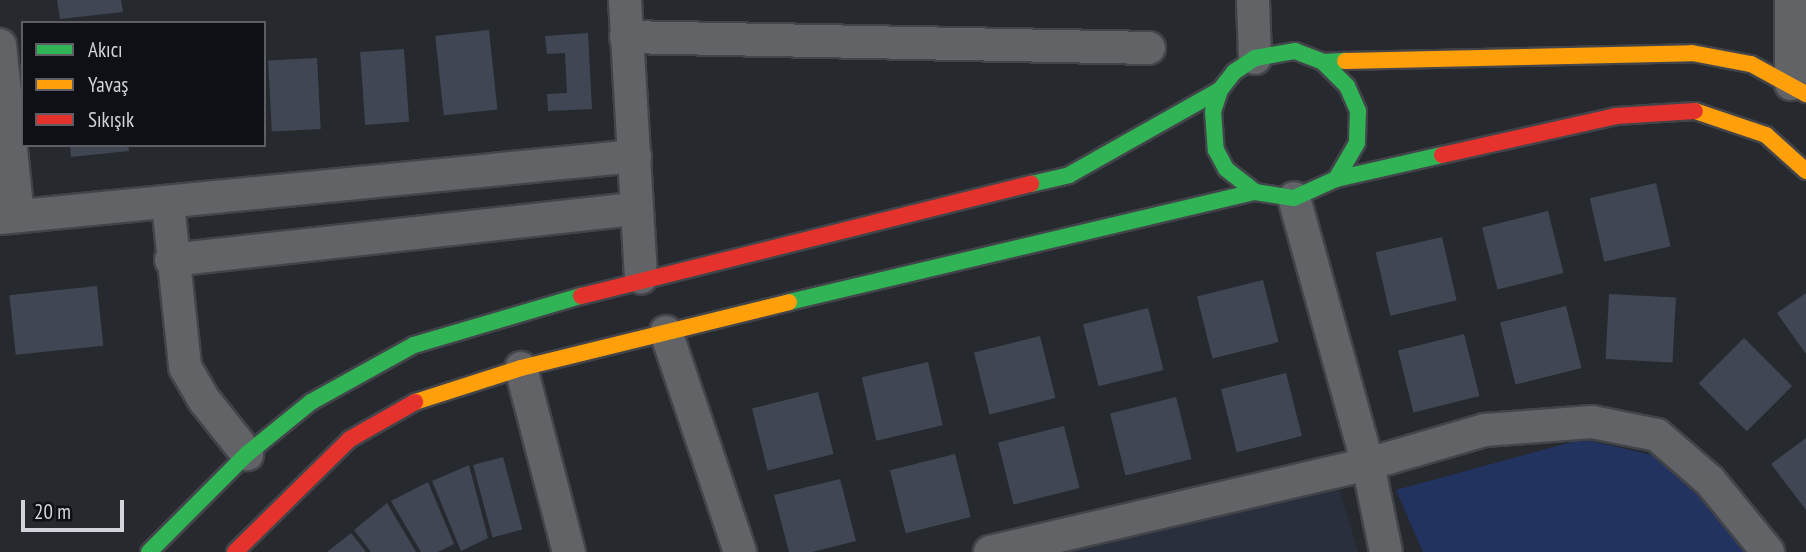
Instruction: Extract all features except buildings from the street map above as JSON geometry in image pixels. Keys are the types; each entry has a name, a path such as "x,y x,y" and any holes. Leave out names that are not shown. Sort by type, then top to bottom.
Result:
{"main road":[{"path":"1255,192 1227,169 1216,150 1213,110 1220,90 1234,72 1255,58 1295,51 1323,62 1692,52 1751,64 1799,89"},
{"path":"1323,62 1355,98 1359,126 1357,143 1336,179"},
{"path":"149,552 247,454 311,402 414,345 641,278 1069,175 1220,90"},
{"path":"235,552 351,439 407,405 521,368 1037,240 1255,192 1294,198 1336,179 1616,116 1669,110 1698,111 1766,135 1806,171"}],"street":[{"path":"625,0 641,278"},
{"path":"1253,0 1255,58"},
{"path":"1791,0 1799,89"},
{"path":"626,37 1149,48"},
{"path":"0,45 9,217 168,204 635,156"},
{"path":"1294,198 1368,464 1386,552"},
{"path":"168,204 171,260 185,367 205,401 247,454"},
{"path":"171,260 635,209"},
{"path":"666,332 740,552"},
{"path":"521,368 569,552"},
{"path":"990,552 1368,464 1485,430 1591,422 1657,435 1710,481 1768,552"}],"shaded area":[{"path":"1583,439 1652,455 1686,482 1747,552 1423,552 1396,490"},
{"path":"1338,484 1358,552 1064,552"}],"traffic: fast":[{"path":"1031,184 1069,175 1220,90 1234,72 1255,58 1295,51 1323,62 1345,61"},
{"path":"1323,62 1347,86 1358,111 1357,143 1336,179"},
{"path":"1220,90 1213,111 1216,150 1226,169 1255,192"},
{"path":"789,302 1255,192 1294,198 1336,179 1442,155"},
{"path":"149,552 247,454 311,402 414,345 581,296"}],"traffic: slow":[{"path":"1345,61 1692,53 1751,64 1806,94"},
{"path":"1695,111 1766,135 1806,171"},
{"path":"415,402 521,368 789,302"}],"traffic: jam":[{"path":"1442,155 1616,116 1695,111"},
{"path":"581,296 1031,184"},
{"path":"235,552 350,439 415,402"}]}
